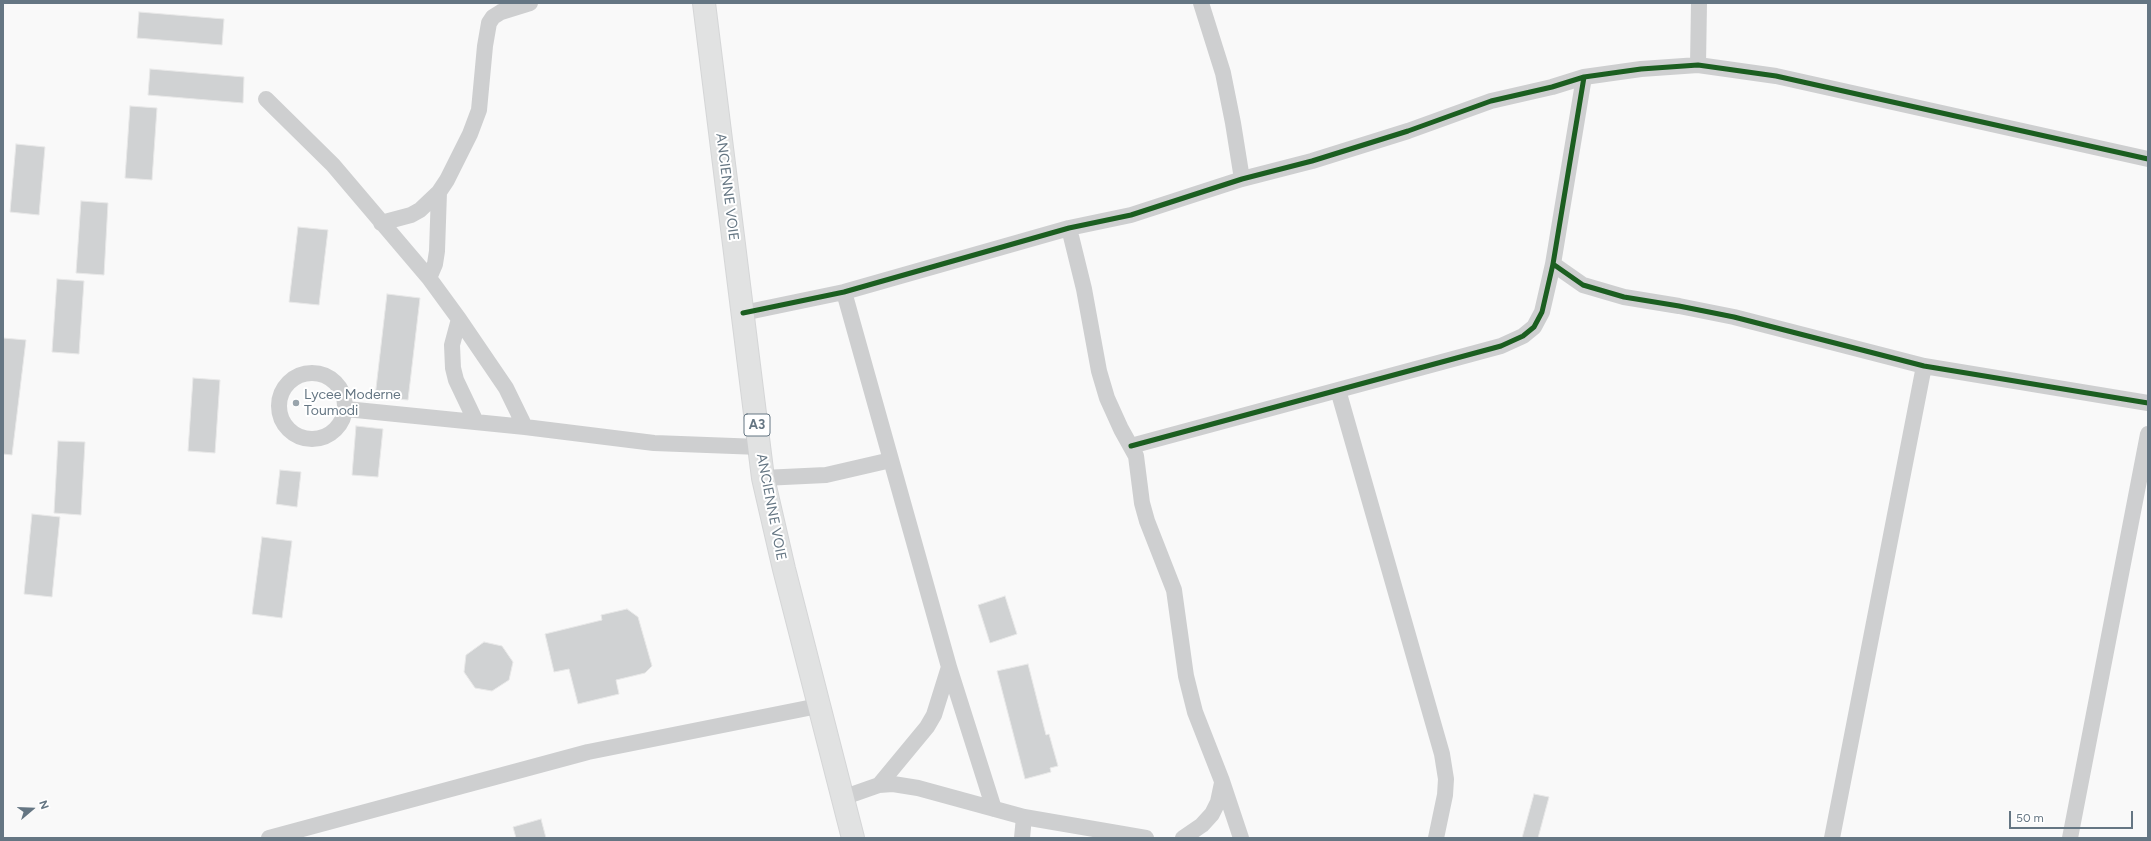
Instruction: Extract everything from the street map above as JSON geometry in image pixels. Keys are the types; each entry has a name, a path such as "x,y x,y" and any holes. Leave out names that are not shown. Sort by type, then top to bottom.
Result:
{"main road":[{"name":"ANCIENNE VOIE","path":"704,3 763,478 818,706 854,838"}],"street":[{"path":"381,223 411,215 420,210 439,192 460,157 479,110 484,46 489,23 493,17 501,12 530,3"},
{"path":"1698,65 1699,3"},
{"path":"1203,4 1222,73 1233,123 1242,179"},
{"path":"743,313 844,292 1069,228 1131,215 1242,179 1312,161 1408,131 1491,101 1552,87 1584,77 1641,69 1698,65 1776,76 2148,159"},
{"path":"1131,446 1500,346 1523,336 1534,327 1542,312 1553,264 1584,77"},
{"path":"266,99 333,165 429,278 506,388 525,427"},
{"path":"429,278 435,264 437,252 439,192"},
{"path":"1069,228 1084,289 1099,371 1107,398 1121,429 1136,456 1142,503 1147,521 1174,590 1186,676 1195,712 1222,781 1241,838"},
{"path":"1553,264 1583,285 1624,298 1679,306 1734,317 1924,366 2148,403"},
{"path":"844,292 949,667 994,809"},
{"path":"459,319 452,345 453,368 456,380 476,422"},
{"path":"1832,838 1924,366"},
{"path":"307,373 322,374 335,382 344,394 346,409 342,423 331,434 318,440 303,439 290,431 281,419 279,404 283,390 293,378 307,373"},
{"path":"1338,390 1442,754 1446,779 1445,796 1436,838"},
{"path":"346,409 525,427 654,443 760,446"},
{"path":"2070,838 2148,434"},
{"path":"763,478 826,475 891,460"},
{"path":"879,785 927,727 934,715 949,667"},
{"path":"269,838 366,814 588,752 818,706"},
{"path":"1182,838 1202,825 1212,814 1218,802 1222,781"},
{"path":"842,798 879,785 893,784 918,788 1024,817 1146,838"},
{"path":"1022,838 1024,817"}],"building":[{"path":"139,12 224,19 222,45 137,38"},
{"path":"150,69 244,77 243,103 148,95"},
{"path":"130,106 157,108 152,180 125,178"},
{"path":"16,144 45,147 39,215 10,212"},
{"path":"81,201 108,203 104,275 76,273"},
{"path":"298,227 328,230 319,305 289,302"},
{"path":"57,279 84,281 79,354 52,352"},
{"path":"387,294 420,298 408,400 375,397"},
{"path":"3,338 26,340 12,455 3,454"},
{"path":"193,378 220,380 215,453 188,451"},
{"path":"356,426 383,429 378,477 352,475"},
{"path":"58,441 85,442 81,515 54,513"},
{"path":"280,470 301,472 297,507 276,504"},
{"path":"32,514 60,517 52,597 24,594"},
{"path":"262,537 292,541 282,618 252,614"},
{"path":"1005,596 1017,634 990,643 978,605"},
{"path":"627,609 638,617 652,666 645,673 616,680 619,694 578,704 569,669 554,672 545,634 602,620 601,615"},
{"path":"484,642 502,646 513,662 509,680 492,691 475,688 464,672 466,655"},
{"path":"1028,664 1046,735 1049,734 1058,766 1050,768 1051,772 1025,779 997,671"},
{"path":"1534,794 1549,797 1538,838 1522,838"},
{"path":"541,819 546,838 516,838 513,827"}],"cycle path":[{"path":"743,313 844,292 1069,228 1131,215 1242,179 1312,161 1408,131 1491,101 1552,87 1584,77 1641,69 1698,65 1776,76 2148,159"},
{"path":"1131,446 1501,346 1523,336 1534,327 1542,312 1553,264 1584,77"},
{"path":"1553,264 1583,285 1624,297 1734,317 1924,366 2148,403"}],"place":[{"name":"Lycee Moderne Toumodi","path":"296,403"}]}
